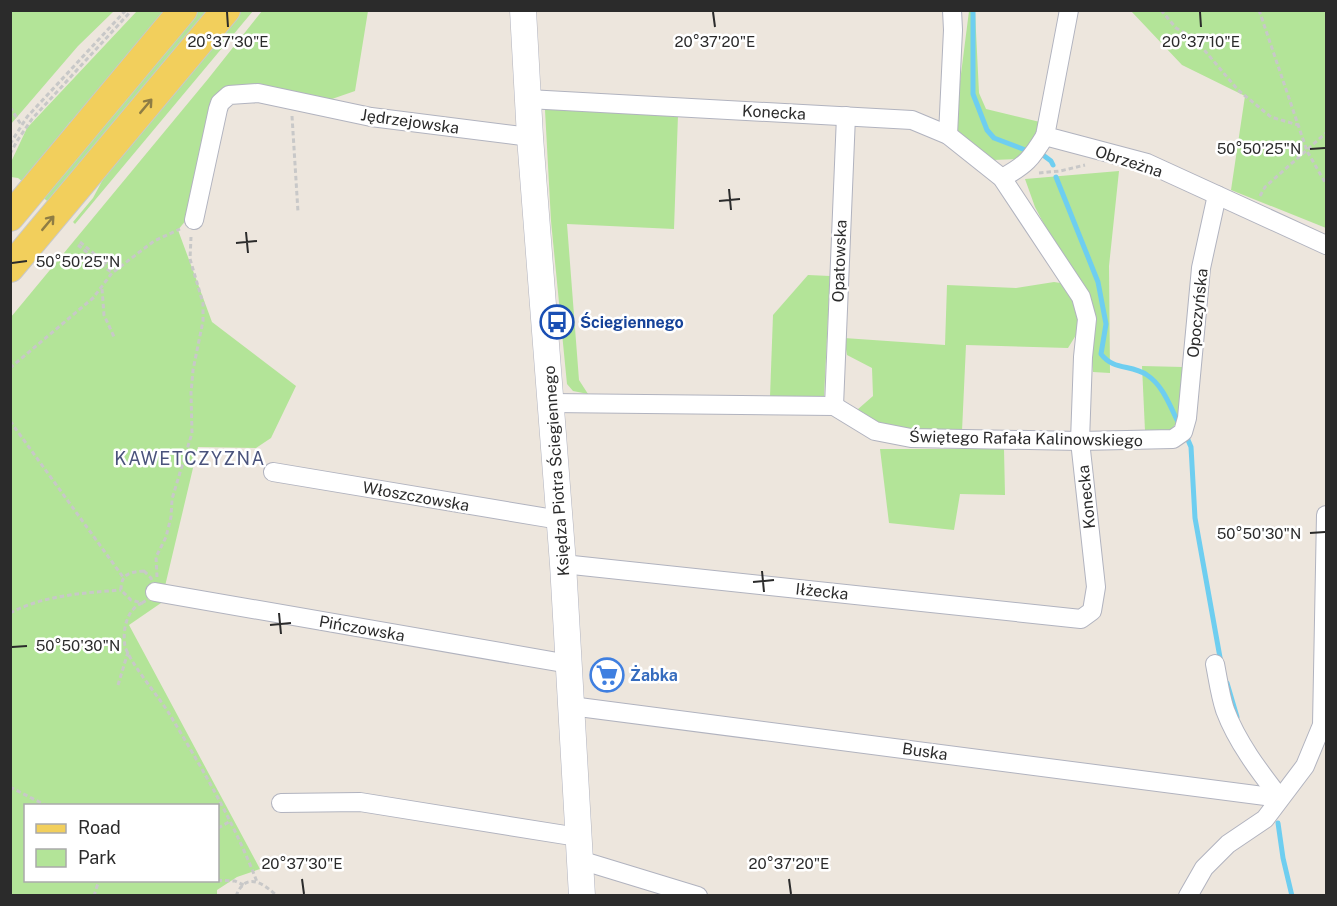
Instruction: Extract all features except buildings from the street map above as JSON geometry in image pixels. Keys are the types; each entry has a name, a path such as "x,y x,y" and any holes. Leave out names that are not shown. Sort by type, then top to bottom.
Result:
{"main road":[{"path":"10,217 183,10"},
{"path":"10,268 226,10"}],"street":[{"name":"Księdza Piotra Ściegiennego","path":"523,10 530,136 563,564 582,896"},
{"path":"948,135 952,10"},
{"path":"1002,178 1020,168 1033,157 1045,136 1069,10"},
{"name":"Jędrzejowska","path":"194,220 220,102 229,95 246,93 273,95 371,117 530,136"},
{"name":"Konecka","path":"528,99 912,120 948,135 1002,178 1081,297 1087,319 1083,357 1080,441 1096,587 1092,611 1081,619"},
{"name":"Opatowska","path":"834,406 846,116"},
{"name":"Obrzeżna","path":"1045,136 1147,163 1326,245"},
{"name":"Opoczyńska","path":"1183,432 1187,418 1201,268 1217,195"},
{"path":"551,403 834,406"},
{"name":"Świętego Rafała Kalinowskiego","path":"834,406 875,431 911,438 1080,441 1173,439 1183,432"},
{"name":"Włoszczowska","path":"273,472 560,520"},
{"path":"1188,896 1204,868 1228,844 1265,819 1305,766 1322,725 1326,515"},
{"name":"Iłżecka","path":"563,564 1081,619"},
{"name":"Pińczowska","path":"155,591 569,664"},
{"path":"1215,664 1225,709 1234,730 1260,772 1280,798"},
{"name":"Buska","path":"571,706 1280,798"},
{"path":"281,803 360,802 579,848 698,896"}],"path":[{"path":"10,144 21,125 126,10"},
{"path":"10,154 24,129 132,10"},
{"path":"1161,10 1176,28 1195,39 1239,90 1271,117 1298,125"},
{"path":"1259,10 1307,151 1326,184"},
{"path":"291,100 298,212"},
{"path":"10,107 24,129"},
{"path":"1253,212 1265,187 1326,133"},
{"path":"10,368 93,298 113,272 154,241 194,220"},
{"path":"194,220 189,244 190,259 203,303 203,312 192,382 192,433 172,499 171,517 166,537 156,557 155,591 135,606 124,625 124,639 128,652 169,714 229,822 257,882"},
{"path":"79,244 113,272"},
{"path":"102,287 104,315 116,339"},
{"path":"10,421 123,577"},
{"path":"10,613 29,603 68,595 121,590"},
{"path":"118,686 128,652"},
{"path":"10,786 43,804"},
{"path":"219,827 229,822"},
{"path":"219,880 235,881 244,885"},
{"path":"236,896 240,887 250,881 262,883 277,896"}],"green space":[{"path":"11,10 114,11 78,46 11,124"},
{"path":"137,11 165,11 72,123 70,122 23,182 11,177 11,162 27,128"},
{"path":"198,11 213,11 51,204 41,196"},
{"path":"240,11 253,11 75,224 73,222 93,198 110,166"},
{"path":"262,11 368,11 355,91 329,100 218,93 191,214 178,230 212,322 296,386 271,438 256,448 198,447 161,603 129,625 260,869 237,877 217,890 217,895 11,896 11,317"},
{"path":"969,11 975,11 979,93 986,109 1040,122 1033,149 1018,159 993,160 954,129"},
{"path":"1131,11 1326,11 1326,228 1231,190 1245,96 1182,65"},
{"path":"553,107 678,115 674,229 567,224 579,380 588,394 573,391 567,384 551,221 545,110"},
{"path":"1119,171 1109,266 1110,373 1093,372 1087,306 1035,207 1025,179"},
{"path":"808,275 830,276 824,397 770,397 773,315"},
{"path":"1054,282 1067,284 1078,305 1081,327 1068,348 966,345 962,431 882,427 857,410 873,396 872,368 847,355 844,338 945,345 947,285 1016,288"},
{"path":"1142,366 1183,367 1183,412 1171,431 1145,431"},
{"path":"880,449 1004,449 1005,495 960,494 954,530 889,523"}],"waterway":[{"path":"973,10 973,94 987,130 994,138 1028,151"},
{"path":"1043,155 1053,165"},
{"path":"1056,177 1098,282 1106,324 1101,354 1111,363 1135,369 1153,380 1166,398 1180,426"},
{"path":"1188,440 1191,447 1195,518 1221,663"},
{"path":"1227,683 1237,717"},
{"path":"1278,823 1292,896"}],"place":[{"name":"Ściegiennego","path":"557,322"},
{"name":"Żabka","path":"607,675"}],"district":[{"name":"KAWETCZYZNA","path":"190,459"}]}
